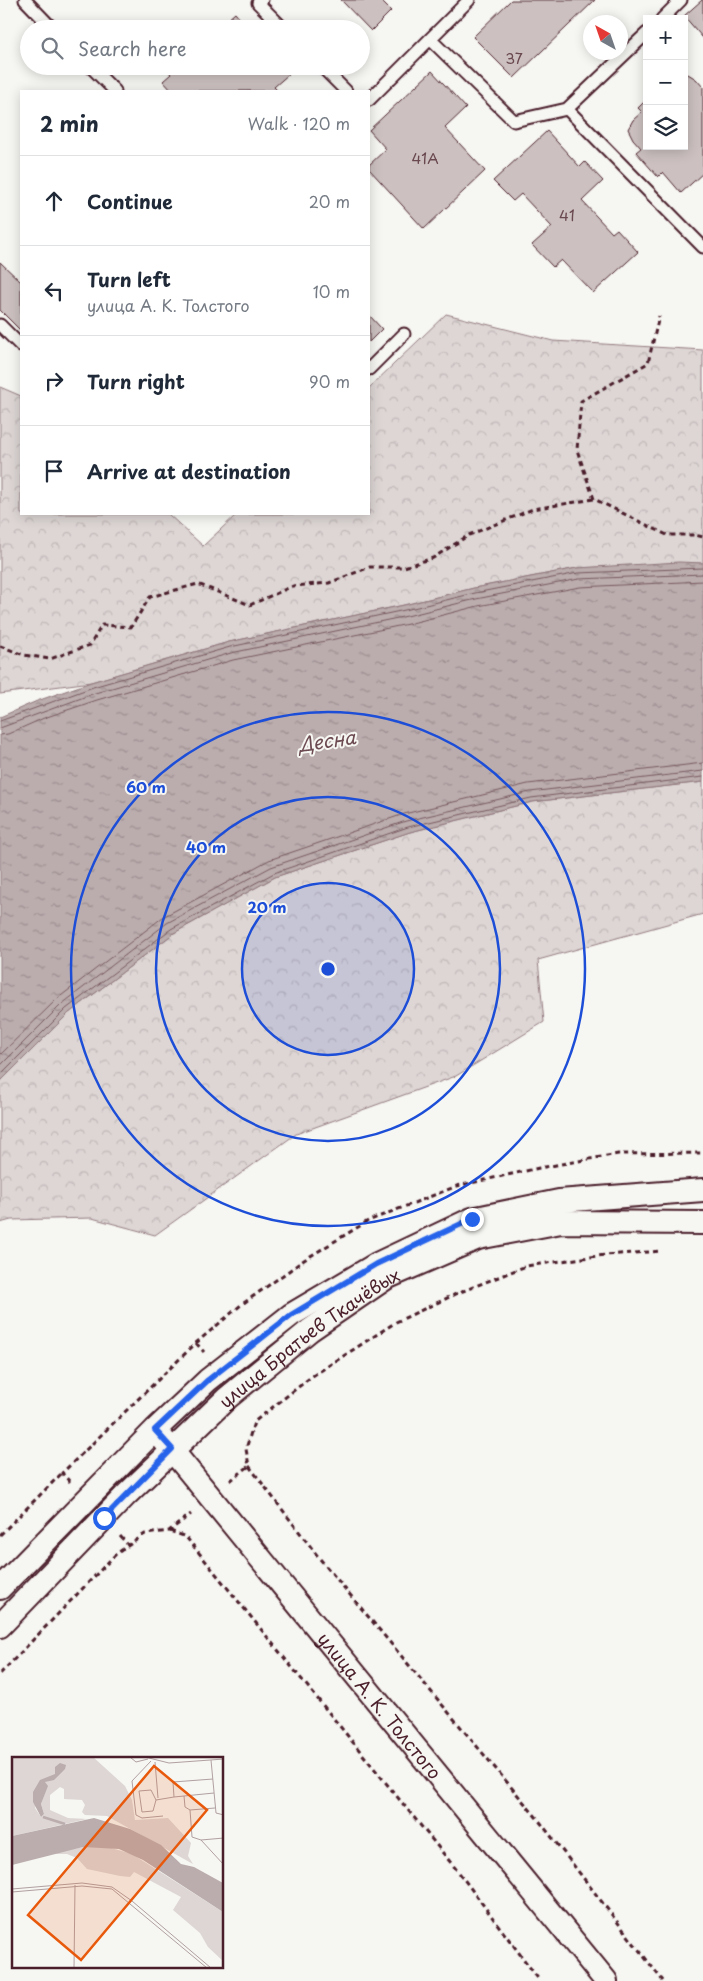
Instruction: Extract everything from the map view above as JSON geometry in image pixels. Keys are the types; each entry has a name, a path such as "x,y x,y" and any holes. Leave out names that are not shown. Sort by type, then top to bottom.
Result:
{"street":[{"name":"улица Братьев Ткачёвых","path":"0,1588 155,1430 208,1380 291,1315 376,1264 472,1219 559,1201 703,1190"},
{"name":"улица Братьев Ткачёвых","path":"0,1626 172,1449 227,1398 310,1330 386,1278 478,1238 561,1222 703,1222"},
{"name":"улица А. К. Толстого","path":"155,1430 606,1981"}],"lane":[{"path":"25,0 44,20"},
{"path":"262,0 258,3 275,20"},
{"path":"370,99 469,0"},
{"path":"666,15 681,0"},
{"path":"430,39 514,122 568,109 643,37"},
{"path":"99,75 114,90"},
{"path":"330,75 345,90"},
{"path":"568,109 703,247"},
{"path":"0,325 20,345"},
{"path":"370,368 404,334"}],"path":[{"path":"594,499 577,450 581,401 648,363 659,316"},
{"path":"0,646 24,655 50,659 90,645 102,625 131,627 150,597 198,584 250,605 293,586 329,583 370,567 404,567 433,558 469,535 533,509 594,499 668,534 695,535 703,538"},
{"path":"663,1981 537,1818 320,1559 249,1466 246,1449 254,1422 311,1377 396,1322 458,1293 526,1266 605,1255 668,1250"},
{"path":"169,1531 249,1466"},
{"path":"0,1535 62,1473"},
{"path":"0,1674 116,1554 145,1534 169,1531 186,1537 460,1874 540,1981"}],"green space":[{"path":"446,314 553,341 703,350 703,563 577,568 474,588 404,605 229,642 91,682 0,694 0,387 20,396 20,515 169,515 203,546 236,515 370,515 370,387"},
{"path":"703,782 703,914 538,960 544,1022 456,1076 296,1134 155,1235 92,1218 11,1220 0,1223 0,1082 69,1013 174,933 275,877 410,832 532,802"}],"water":[{"name":"Десна","path":"679,562 703,563 703,782 532,802 410,832 275,877 174,933 69,1013 0,1082 0,717 37,701 91,682 229,642 404,605 474,588 577,568"}],"building":[{"path":"341,0 380,0 391,11 371,31 370,20 360,20"},
{"path":"511,0 595,0 514,78 473,37"},
{"path":"703,0 703,38 688,21 688,15 685,15"},
{"path":"235,13 241,20 227,20"},
{"path":"432,71 466,108 445,128 485,171 424,229 370,170 370,164 386,149 370,129"},
{"path":"688,74 703,87 703,173 681,193 663,172 658,177 636,152 641,148 633,139 628,129 633,120 642,112 638,108 643,103 643,150 688,150"},
{"path":"170,75 288,75 274,87 277,90 171,90 163,81"},
{"path":"547,131 580,167 585,162 603,181 582,201 612,233 617,229 638,252 593,293 561,260 553,267 532,245 552,227 521,194 513,201 493,181"},
{"path":"0,262 20,281 20,330 0,310"},
{"path":"370,316 382,329 370,341"}],"route":[{"path":"104,1518 172,1449 155,1430 208,1380 291,1315 376,1264 472,1219"}]}
